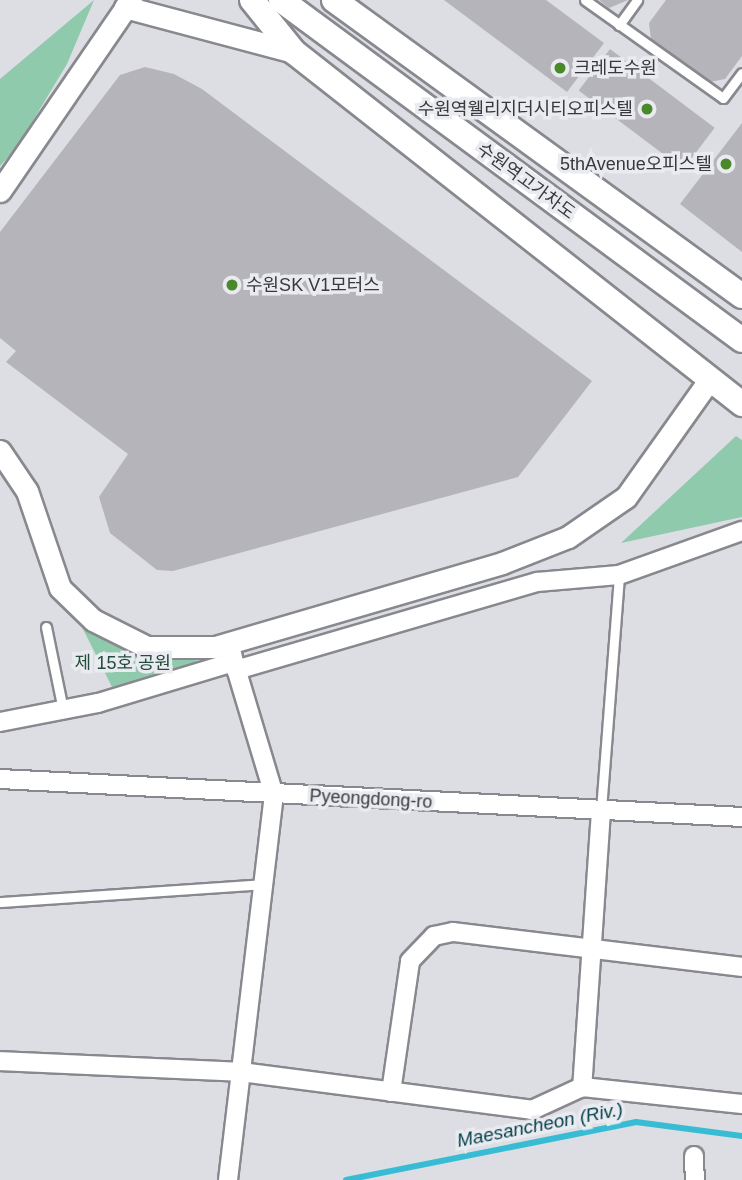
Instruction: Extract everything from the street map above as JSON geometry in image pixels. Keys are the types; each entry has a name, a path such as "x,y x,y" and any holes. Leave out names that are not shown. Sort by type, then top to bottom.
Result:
{"main road":[{"path":"252,0 294,52 742,404"},
{"name":"수원역고가차도","path":"281,0 742,340"},
{"path":"336,1 742,296"}],"street":[{"path":"0,191 128,4 294,52"},
{"path":"0,722 63,710 233,658 568,537 626,497 710,379"},
{"path":"0,451 27,491 60,588 93,620 147,647 215,647 233,658 274,795 228,1180"},
{"path":"233,658 537,582 619,575 742,531"},
{"name":"Pyeongdong-ro","path":"0,779 742,817"},
{"path":"582,1087 601,811"},
{"path":"391,1092 410,961 421,945 434,936 453,932 590,946 742,967"},
{"path":"0,1061 241,1072 532,1110 582,1087 742,1104"},
{"path":"694,1156 695,1180"}],"lane":[{"path":"585,0 723,98 742,73"},
{"path":"620,25 638,0"},
{"path":"601,811 619,575"},
{"path":"46,627 63,710"},
{"path":"0,902 264,884"}],"green space":[{"path":"94,0 67,64 17,147 0,166 0,79"},
{"path":"736,436 742,440 742,517 621,543"},
{"name":"제 15호 공원","path":"73,609 144,651 222,665 112,687"}],"building":[{"name":"크레도수원","path":"444,0 546,0 604,43 567,92"},
{"path":"599,0 628,0 609,8"},
{"path":"666,0 742,0 742,56 725,79 710,82 651,39 649,23"},
{"name":"수원역웰리지더시티오피스텔","path":"610,49 715,128 683,169 579,91"},
{"name":"수원SK V1모터스","path":"145,67 174,74 202,89 592,381 518,477 173,571 157,570 110,533 99,497 128,454 6,362 16,351 0,338 0,232 120,75"},
{"name":"5thAvenue오피스텔","path":"742,123 742,252 680,204"}],"waterway":[{"name":"Maesancheon (Riv.)","path":"346,1180 636,1122 742,1136"}],"place":[{"name":"크레도수원","path":"560,68"},
{"name":"수원역웰리지더시티오피스텔","path":"647,109"},
{"name":"5thAvenue오피스텔","path":"726,164"},
{"name":"수원SK V1모터스","path":"232,285"}]}
